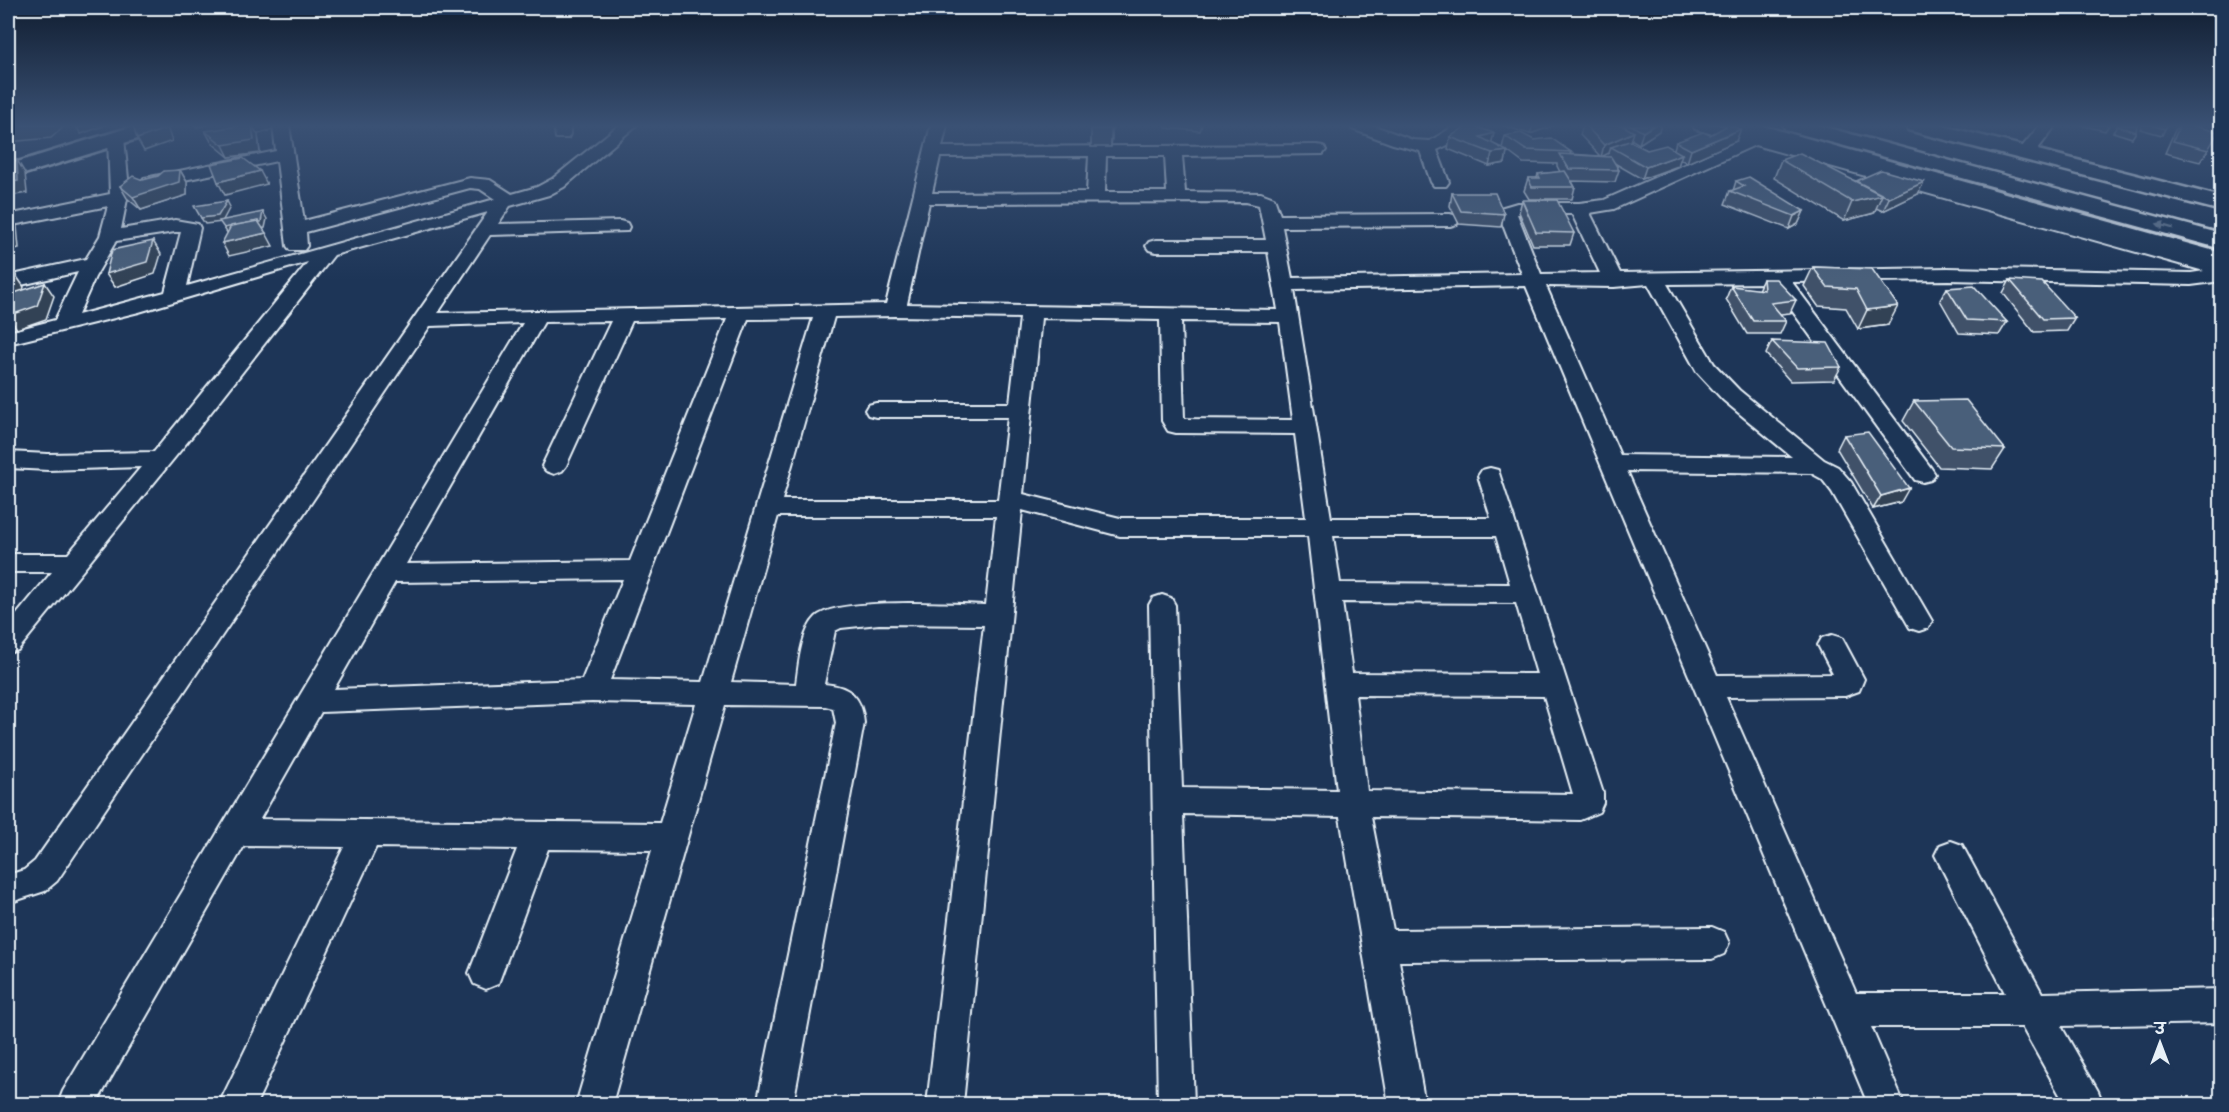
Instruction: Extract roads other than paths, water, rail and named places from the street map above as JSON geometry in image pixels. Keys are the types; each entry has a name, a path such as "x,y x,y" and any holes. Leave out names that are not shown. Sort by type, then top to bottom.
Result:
{"main road":[{"path":"1909,177 2222,261"},
{"path":"1986,177 2222,242"},
{"path":"2058,177 2222,221"},
{"path":"2118,177 2222,204"}],"street":[{"path":"63,325 109,236 120,193 119,177"},
{"path":"8,220 188,177"},
{"path":"288,177 296,229 297,260"},
{"path":"10,339 174,296 507,202 543,191 565,177"},
{"path":"895,310 926,177"},
{"path":"1096,197 1097,177"},
{"path":"1175,177 1176,197"},
{"path":"1438,177 1440,182"},
{"path":"1667,177 1620,201 1594,208 1524,207 1507,212 1534,281 1886,1104"},
{"path":"1902,177 2222,270"},
{"path":"296,229 470,183 484,184 507,202"},
{"path":"526,229 543,191"},
{"path":"921,198 1176,197 1261,198 1268,202 1284,284 1306,427 1354,806 1407,1104"},
{"path":"8,889 34,881 46,871 484,230 507,202"},
{"path":"1578,209 1614,281"},
{"path":"1272,221 1450,220"},
{"path":"109,236 175,226 191,228 174,296"},
{"path":"484,230 620,227"},
{"path":"1156,246 1277,246"},
{"path":"11,634 161,459 327,251"},
{"path":"8,282 94,263"},
{"path":"1284,284 2011,274 2191,279 2222,275"},
{"path":"1777,276 1923,474"},
{"path":"1655,280 1705,367 1731,395 1816,465 1830,473 1842,488 1919,621"},
{"path":"423,320 895,310 1289,316"},
{"path":"594,1104 712,693 825,312"},
{"path":"945,1104 996,615 1031,312"},
{"path":"592,691 740,313"},
{"path":"1170,314 1173,421 1176,426 1306,427"},
{"path":"554,466 624,315"},
{"path":"76,1104 537,316"},
{"path":"876,410 1019,410"},
{"path":"8,460 48,462 161,459"},
{"path":"1612,463 1816,465"},
{"path":"1167,801 1354,806 1585,806 1588,803 1588,793 1490,476"},
{"path":"767,508 1009,503 1120,527 1506,527"},
{"path":"8,563 74,563"},
{"path":"388,573 639,570"},
{"path":"1328,592 1527,594"},
{"path":"1162,605 1176,1104"},
{"path":"808,695 821,630 830,620 858,615 996,615"},
{"path":"1707,686 1845,685 1850,679 1832,645"},
{"path":"1339,684 1555,685"},
{"path":"312,701 592,691 808,695 837,696 844,699 849,706 850,723 775,1104"},
{"path":"235,832 672,837"},
{"path":"237,1104 366,834"},
{"path":"486,973 538,836"},
{"path":"1951,855 2032,1010 2085,1104"},
{"path":"1378,946 1712,943"},
{"path":"1844,1010 2032,1010 2222,1006"}]}
